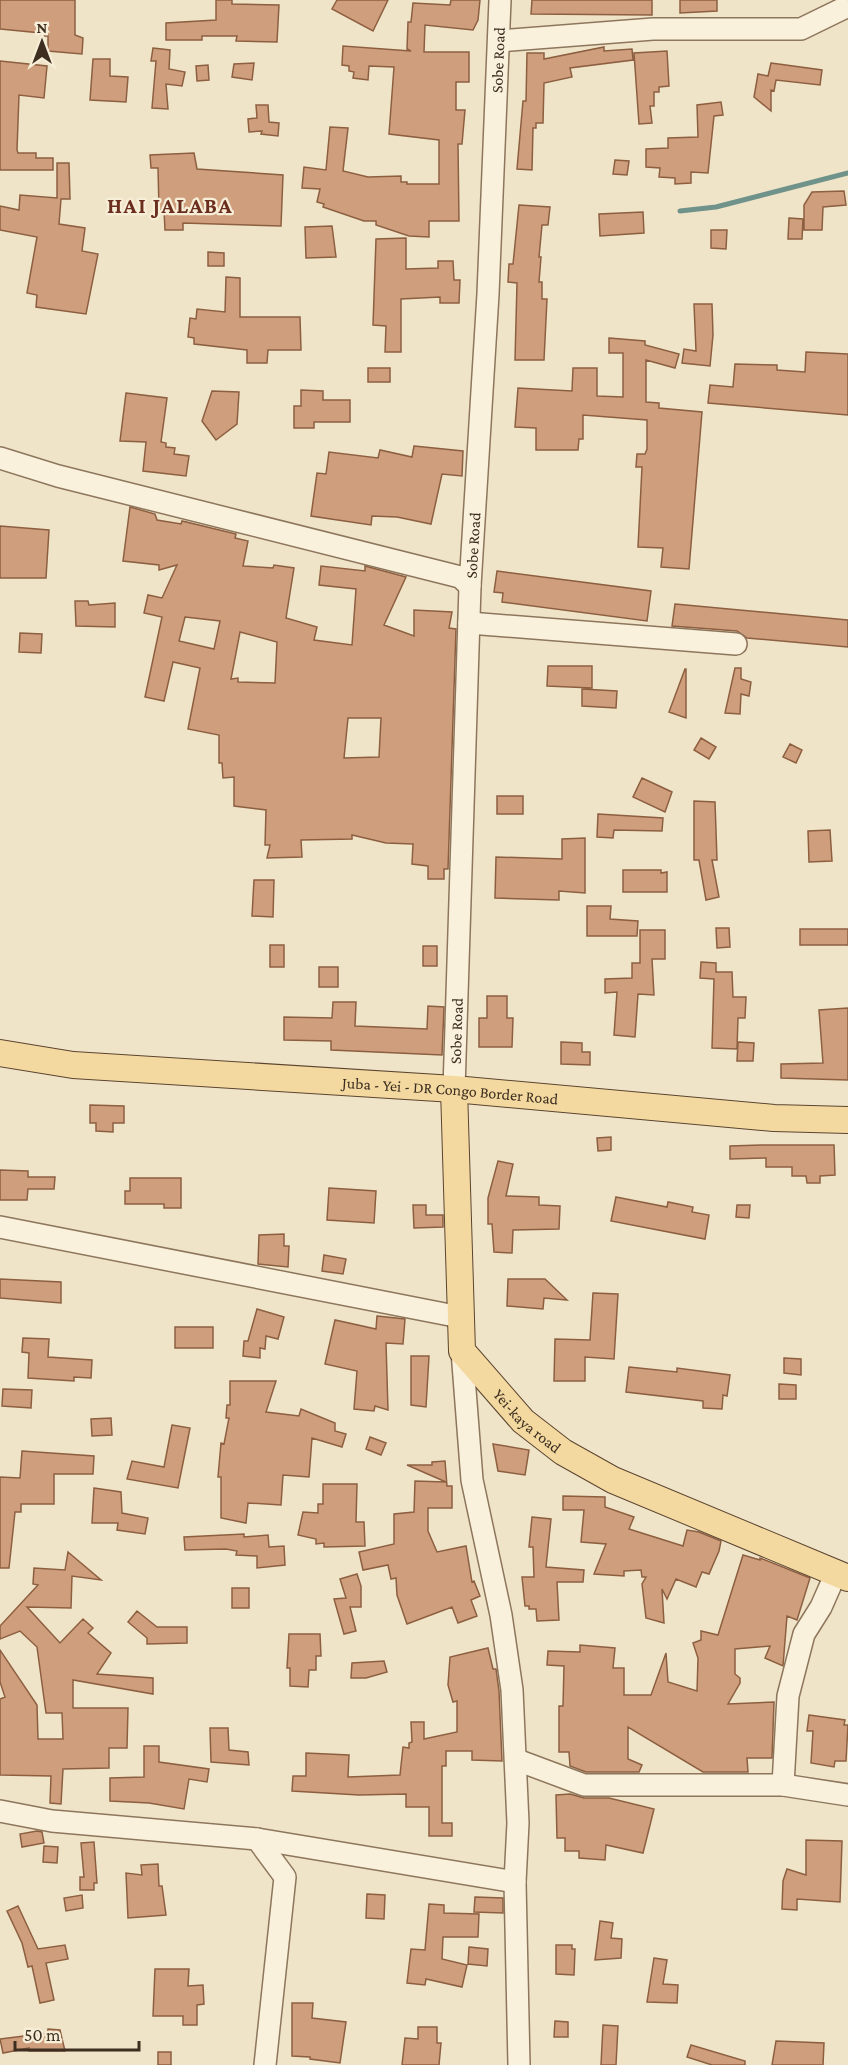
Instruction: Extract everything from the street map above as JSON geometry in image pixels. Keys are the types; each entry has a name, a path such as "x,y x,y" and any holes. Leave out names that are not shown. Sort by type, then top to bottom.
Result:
{"main road":[{"name":"Juba - Yei - DR Congo Border Road","path":"0,1053 52,1062 454,1089 774,1118 848,1120"},
{"name":"Juba - Yei - DR Congo Border Road","path":"0,1068 52,1062"},
{"path":"454,1089 462,1351"},
{"name":"Yei-kaya road","path":"462,1351 523,1421 563,1452 613,1480 842,1575"}],"street":[{"name":"Sobe Road","path":"454,1089 470,586 488,294 500,0"},
{"path":"499,41 653,29 801,29 842,9"},
{"path":"0,458 58,476 460,577 470,586"},
{"path":"470,623 736,644"},
{"path":"0,1227 460,1317"},
{"path":"462,1351 472,1480 501,1615 512,1690 517,1760 518,1822 515,1882 519,2065"},
{"path":"783,1785 788,1696 804,1634 842,1575"},
{"path":"517,1760 584,1785 783,1785 848,1795"},
{"path":"0,1811 52,1821 257,1839 515,1882"},
{"path":"257,1839 285,1877 265,2065"}],"building":[{"path":"0,0 75,0 75,35 83,38 82,54 48,51 48,36 41,36 41,33 0,29"},
{"path":"216,0 232,0 232,4 279,5 277,42 236,41 237,36 202,36 202,40 166,40 166,23 216,20"},
{"path":"337,0 388,0 373,31 332,9"},
{"path":"451,0 480,0 478,20 473,30 425,25 424,52 469,52 469,82 456,82 456,110 465,110 462,144 458,144 459,221 429,221 429,237 409,236 376,225 376,221 364,221 323,207 324,204 317,202 320,189 302,188 304,167 326,170 330,127 348,128 343,171 368,177 401,176 401,182 407,182 407,184 439,184 439,140 389,134 394,67 369,66 368,80 353,78 354,72 349,71 349,66 342,65 343,46 411,51 407,49 408,22 411,22 413,3 450,5"},
{"path":"532,0 652,0 652,15 531,14"},
{"path":"680,0 717,0 717,11 680,13"},
{"path":"604,47 604,51 632,49 633,60 570,68 572,77 544,83 543,123 536,123 536,128 533,128 532,170 517,169 523,101 526,101 527,53 544,53 544,59"},
{"path":"153,48 170,50 169,69 185,72 182,86 166,84 168,109 152,108 156,61 151,61"},
{"path":"667,51 669,86 659,87 659,92 654,92 654,106 650,106 652,123 639,124 634,53"},
{"path":"93,59 110,59 110,76 128,77 126,102 90,100"},
{"path":"0,61 47,66 44,98 19,95 17,150 18,153 36,153 36,158 53,158 53,170 0,170"},
{"path":"254,63 252,80 232,77 234,64"},
{"path":"771,63 822,70 820,85 776,80 774,91 771,90 771,111 754,97 758,74 768,76"},
{"path":"208,65 209,80 197,81 196,66"},
{"path":"721,102 723,115 714,116 708,173 691,172 691,183 675,184 675,178 659,177 660,168 646,167 646,149 668,148 668,138 698,137 697,105"},
{"path":"256,105 268,105 269,122 279,123 278,136 261,134 262,131 249,132 248,119 257,118"},
{"path":"194,153 197,169 283,175 281,226 183,223 183,230 165,230 164,210 159,210 158,168 151,168 150,155"},
{"path":"615,160 629,161 627,175 613,174"},
{"path":"57,163 69,163 70,199 61,199 59,224 85,228 82,251 98,254 86,314 36,307 37,295 27,293 37,237 0,230 0,206 19,210 20,195 57,198"},
{"path":"844,191 846,205 823,207 822,230 804,230 804,205 812,192"},
{"path":"519,205 550,207 548,225 542,225 539,257 541,257 539,282 542,282 542,299 547,299 544,360 515,360 517,283 508,282 509,264 513,264"},
{"path":"643,212 644,233 600,236 599,214"},
{"path":"789,218 803,219 802,239 788,239"},
{"path":"332,226 336,257 306,258 305,227"},
{"path":"711,230 727,230 726,249 711,248"},
{"path":"406,238 406,269 438,268 438,261 453,261 454,280 460,280 459,303 440,303 440,297 401,299 401,352 385,352 386,326 373,325 376,239"},
{"path":"208,252 224,253 224,266 208,266"},
{"path":"226,277 240,278 240,317 300,317 301,350 268,350 267,363 247,363 247,350 194,344 194,338 188,337 190,318 196,319 197,309 225,312"},
{"path":"694,304 712,304 713,335 710,366 682,363 684,349 696,351"},
{"path":"609,338 645,341 645,345 679,354 675,368 646,360 646,402 659,403 659,408 702,412 689,569 661,567 663,548 638,547 642,467 636,467 637,454 645,454 647,449 647,420 583,415 583,439 579,439 578,450 536,450 536,428 515,427 518,388 572,391 573,368 597,368 597,396 623,397 623,353 609,353"},
{"path":"806,352 848,354 848,415 708,403 710,385 733,387 735,364 777,365 777,370 805,372"},
{"path":"368,368 390,368 390,382 368,382"},
{"path":"301,390 323,391 323,400 350,400 350,422 314,422 314,428 294,428 294,406 301,406"},
{"path":"212,391 239,392 237,424 216,440 202,421"},
{"path":"126,393 167,398 161,442 166,443 166,447 175,448 174,454 189,456 186,476 143,471 146,442 120,441"},
{"path":"414,446 463,451 462,476 442,474 431,524 397,517 372,516 371,525 311,516 317,473 326,474 329,452 378,458 380,450 412,457"},
{"path":"130,507 155,514 157,520 181,524 182,521 236,534 235,538 248,541 243,566 273,568 274,565 294,568 286,618 317,627 314,640 352,645 356,589 319,585 321,566 365,571 365,566 406,577 384,625 414,636 414,610 452,612 449,628 456,629 448,869 444,869 444,879 428,879 428,866 412,864 413,844 386,843 352,835 352,839 301,840 302,857 267,858 270,845 265,845 266,810 234,806 234,777 223,778 222,763 219,763 219,735 188,729 200,668 173,662 164,701 145,697 162,617 144,613 148,595 162,598 177,565 159,570 159,565 123,561","holes":["185,617 220,621 214,649 179,641","240,632 277,642 275,683 238,682 238,678 231,679","348,718 381,718 379,757 344,758"]},
{"path":"0,526 49,530 46,578 0,578"},
{"path":"497,571 651,591 647,621 502,602 503,593 494,592"},
{"path":"75,601 88,601 89,605 115,603 115,627 76,626"},
{"path":"675,604 848,620 848,647 747,638 737,631 672,626"},
{"path":"20,633 42,634 41,653 19,652"},
{"path":"548,666 592,666 592,688 547,686"},
{"path":"735,668 741,668 741,679 751,682 749,696 741,694 740,714 725,713"},
{"path":"686,669 686,718 669,712"},
{"path":"582,689 617,691 616,708 582,706"},
{"path":"701,738 716,747 709,759 694,750"},
{"path":"790,744 802,750 796,763 783,757"},
{"path":"642,778 672,792 665,812 633,797"},
{"path":"497,796 523,796 523,814 497,814"},
{"path":"694,801 715,802 717,860 712,860 719,897 706,900 699,860 694,860"},
{"path":"598,814 663,818 662,831 614,830 613,838 597,837"},
{"path":"830,830 832,861 809,862 808,831"},
{"path":"585,838 585,893 559,891 559,900 495,898 496,857 562,859 562,839"},
{"path":"623,870 667,872 667,892 623,892"},
{"path":"254,880 274,880 273,917 252,916"},
{"path":"587,906 611,906 610,919 638,921 637,936 587,936"},
{"path":"716,928 729,928 730,947 717,948"},
{"path":"800,929 848,929 848,945 800,945"},
{"path":"640,930 665,930 665,959 652,959 654,995 638,994 635,1037 614,1035 617,992 605,993 605,979 632,978 632,963 640,963"},
{"path":"270,945 284,945 284,967 270,967"},
{"path":"423,946 437,946 437,966 423,966"},
{"path":"701,962 716,963 716,972 732,972 733,997 746,997 745,1018 738,1018 737,1049 712,1048 714,979 700,978"},
{"path":"319,967 338,967 338,987 319,987"},
{"path":"487,996 507,996 507,1018 513,1018 512,1047 479,1047 479,1018 487,1018"},
{"path":"333,1002 356,1002 355,1026 427,1029 428,1006 444,1007 442,1055 331,1050 331,1041 284,1040 284,1017 332,1018"},
{"path":"848,1008 848,1080 781,1078 781,1064 823,1063 819,1010"},
{"path":"561,1042 582,1043 582,1052 590,1052 590,1065 561,1064"},
{"path":"738,1042 754,1043 753,1061 737,1061"},
{"path":"90,1105 124,1106 124,1123 113,1123 113,1132 96,1131 96,1123 90,1123"},
{"path":"611,1137 611,1150 598,1151 597,1138"},
{"path":"834,1145 835,1175 820,1176 820,1183 807,1183 806,1176 792,1176 792,1167 766,1167 766,1158 730,1159 730,1146"},
{"path":"498,1161 513,1164 506,1196 539,1197 539,1205 560,1206 559,1229 513,1230 512,1253 494,1252 492,1224 488,1224 488,1198"},
{"path":"0,1170 28,1171 28,1177 55,1177 54,1189 28,1189 27,1200 0,1200"},
{"path":"130,1178 181,1178 181,1208 164,1208 164,1204 125,1204 125,1191 130,1191"},
{"path":"329,1188 376,1191 374,1223 327,1220"},
{"path":"616,1197 667,1207 668,1202 693,1207 692,1212 709,1215 705,1239 611,1221"},
{"path":"413,1205 426,1205 426,1215 443,1215 443,1227 414,1228"},
{"path":"737,1205 750,1205 749,1218 736,1217"},
{"path":"284,1234 284,1246 289,1246 288,1267 258,1264 259,1235"},
{"path":"324,1255 346,1259 343,1274 322,1271"},
{"path":"0,1279 61,1282 61,1303 0,1298"},
{"path":"508,1279 545,1279 567,1300 544,1298 543,1309 507,1306"},
{"path":"593,1293 618,1294 614,1359 585,1357 585,1381 554,1381 555,1339 590,1340"},
{"path":"257,1309 284,1317 278,1339 266,1336 265,1349 260,1348 260,1358 243,1356 244,1341 248,1341"},
{"path":"377,1316 405,1319 403,1344 386,1343 388,1410 375,1406 374,1411 354,1409 357,1371 325,1364 335,1320 376,1329"},
{"path":"175,1327 213,1327 213,1348 175,1348"},
{"path":"23,1338 49,1339 48,1357 92,1360 91,1378 74,1377 74,1381 28,1378 29,1353 22,1352"},
{"path":"411,1356 429,1356 426,1407 411,1405"},
{"path":"784,1358 801,1359 801,1375 784,1373"},
{"path":"629,1367 677,1372 677,1368 730,1375 727,1396 723,1395 722,1409 703,1408 703,1401 626,1392"},
{"path":"230,1381 276,1381 266,1412 299,1416 301,1409 335,1423 335,1431 346,1434 342,1447 312,1438 309,1477 283,1475 281,1505 248,1503 246,1523 221,1518 221,1477 218,1477 221,1443 224,1444 229,1418 226,1418 227,1405 230,1405"},
{"path":"779,1384 796,1385 796,1399 779,1399"},
{"path":"3,1389 32,1390 31,1408 2,1406"},
{"path":"111,1418 112,1435 92,1436 91,1419"},
{"path":"172,1425 190,1428 178,1488 127,1479 132,1461 164,1467"},
{"path":"370,1437 386,1443 381,1455 366,1449"},
{"path":"493,1444 529,1450 525,1475 498,1471"},
{"path":"22,1451 94,1456 93,1474 54,1474 54,1504 21,1504 21,1512 15,1512 9,1568 0,1568 0,1477 20,1478"},
{"path":"445,1461 447,1486 452,1486 452,1508 428,1508 428,1531 437,1552 466,1546 472,1582 474,1581 480,1596 471,1600 477,1616 458,1623 452,1607 407,1624 397,1595 396,1578 391,1579 388,1565 363,1570 359,1552 394,1544 394,1514 414,1512 415,1481 446,1482 407,1465 432,1465 432,1462"},
{"path":"323,1484 357,1484 356,1522 364,1522 365,1546 324,1547 324,1543 316,1544 316,1539 298,1535 303,1512 318,1513 318,1504 323,1504"},
{"path":"94,1488 121,1492 122,1513 148,1518 145,1534 117,1530 118,1523 92,1523"},
{"path":"563,1496 605,1497 605,1507 634,1517 629,1529 683,1546 687,1530 721,1541 709,1574 702,1572 696,1587 676,1579 667,1599 662,1589 664,1623 646,1618 642,1584 646,1577 642,1577 641,1570 624,1571 624,1576 594,1574 606,1544 581,1542 584,1510 563,1510"},
{"path":"532,1517 551,1519 546,1567 584,1570 583,1582 557,1582 559,1620 537,1621 536,1609 529,1609 529,1606 525,1606 522,1577 534,1577 533,1547 529,1547"},
{"path":"244,1534 244,1537 268,1535 269,1547 284,1546 285,1565 257,1568 257,1556 236,1555 237,1551 185,1550 184,1537"},
{"path":"68,1552 101,1580 72,1576 71,1608 27,1607 60,1643 83,1619 93,1628 88,1633 111,1653 97,1674 153,1678 153,1694 73,1680 73,1708 128,1708 127,1748 109,1748 109,1768 63,1769 61,1804 50,1803 51,1776 0,1775 0,1699 5,1697 0,1682 0,1650 37,1705 38,1739 63,1739 62,1713 46,1713 37,1647 20,1631 0,1639 0,1626 38,1585 33,1584 34,1568 65,1570"},
{"path":"743,1555 760,1560 760,1558 810,1578 797,1620 787,1616 783,1666 765,1658 770,1646 735,1649 735,1674 740,1678 740,1683 728,1704 774,1702 772,1758 747,1758 748,1772 703,1772 628,1727 628,1759 642,1765 639,1772 586,1772 570,1766 569,1752 559,1752 559,1706 563,1706 564,1666 547,1665 548,1651 580,1652 580,1645 615,1648 613,1668 624,1668 624,1695 651,1695 666,1653 668,1682 697,1691 698,1658 693,1643 701,1640 701,1631 718,1635"},
{"path":"357,1574 361,1586 361,1607 350,1607 356,1631 344,1634 334,1599 346,1598 340,1579"},
{"path":"232,1588 249,1588 249,1608 232,1608"},
{"path":"137,1611 157,1627 187,1627 187,1643 147,1644 147,1638 128,1622"},
{"path":"289,1634 320,1634 321,1656 316,1656 316,1670 309,1670 308,1687 290,1686 290,1668 287,1668"},
{"path":"488,1648 493,1669 496,1669 499,1691 502,1761 472,1760 472,1751 446,1751 446,1766 442,1766 442,1823 452,1823 452,1836 429,1836 429,1807 406,1807 406,1794 359,1795 292,1791 293,1776 306,1776 306,1753 349,1755 348,1777 400,1775 403,1747 409,1748 409,1743 412,1742 411,1722 424,1722 424,1739 457,1732 457,1701 453,1702 448,1685 450,1657"},
{"path":"384,1661 387,1672 366,1678 351,1678 352,1663"},
{"path":"809,1715 845,1720 844,1725 848,1725 846,1761 835,1761 834,1767 811,1763 813,1731 807,1731"},
{"path":"210,1728 228,1728 229,1750 248,1752 249,1765 211,1762"},
{"path":"144,1746 159,1746 159,1762 209,1769 207,1782 189,1779 184,1809 149,1803 110,1801 110,1778 144,1777"},
{"path":"570,1794 584,1798 609,1798 654,1809 643,1853 606,1845 605,1860 579,1858 579,1851 565,1851 565,1838 557,1838 556,1795"},
{"path":"42,1832 44,1843 22,1847 20,1834"},
{"path":"806,1840 842,1841 840,1902 797,1899 797,1910 782,1909 783,1881 787,1869 806,1875"},
{"path":"94,1842 97,1883 94,1883 94,1890 80,1890 80,1877 84,1877 81,1843"},
{"path":"44,1846 58,1847 57,1863 43,1862"},
{"path":"158,1864 159,1886 162,1886 166,1915 128,1918 126,1873 142,1875 141,1865"},
{"path":"367,1894 385,1895 384,1919 366,1918"},
{"path":"82,1895 83,1908 66,1911 64,1898"},
{"path":"475,1897 503,1898 503,1913 474,1912"},
{"path":"429,1904 444,1905 444,1913 479,1914 478,1937 443,1937 442,1959 467,1965 462,1987 426,1979 425,1985 407,1983 411,1949 425,1950"},
{"path":"18,1906 38,1949 65,1945 68,1959 46,1963 54,2000 40,2003 32,1966 28,1967 22,1943 7,1911"},
{"path":"600,1921 613,1923 611,1938 622,1939 621,1958 595,1960"},
{"path":"556,1945 572,1945 572,1949 575,1949 574,1975 556,1974"},
{"path":"469,1947 488,1949 487,1966 468,1964"},
{"path":"654,1958 667,1960 663,1984 678,1985 677,2003 647,2002"},
{"path":"155,1969 189,1969 188,1986 203,1985 204,2004 197,2005 197,2025 183,2025 183,2016 153,2016"},
{"path":"292,2003 313,2003 312,2018 346,2022 340,2063 292,2056"},
{"path":"555,2021 568,2022 568,2037 554,2037"},
{"path":"603,2025 618,2026 616,2065 601,2065"},
{"path":"418,2027 437,2027 437,2043 441,2043 439,2065 402,2065 405,2038 418,2039"},
{"path":"48,2029 60,2030 65,2051 29,2051 29,2048 3,2053 0,2039 48,2033"},
{"path":"776,2041 824,2043 823,2065 772,2065"},
{"path":"691,2045 745,2061 745,2065 712,2065 687,2057"},
{"path":"158,2052 171,2052 171,2065 158,2065"}],"waterway":[{"path":"680,211 716,207 848,173"}],"district":[{"name":"HAI JALABA","path":"170,205"}]}
